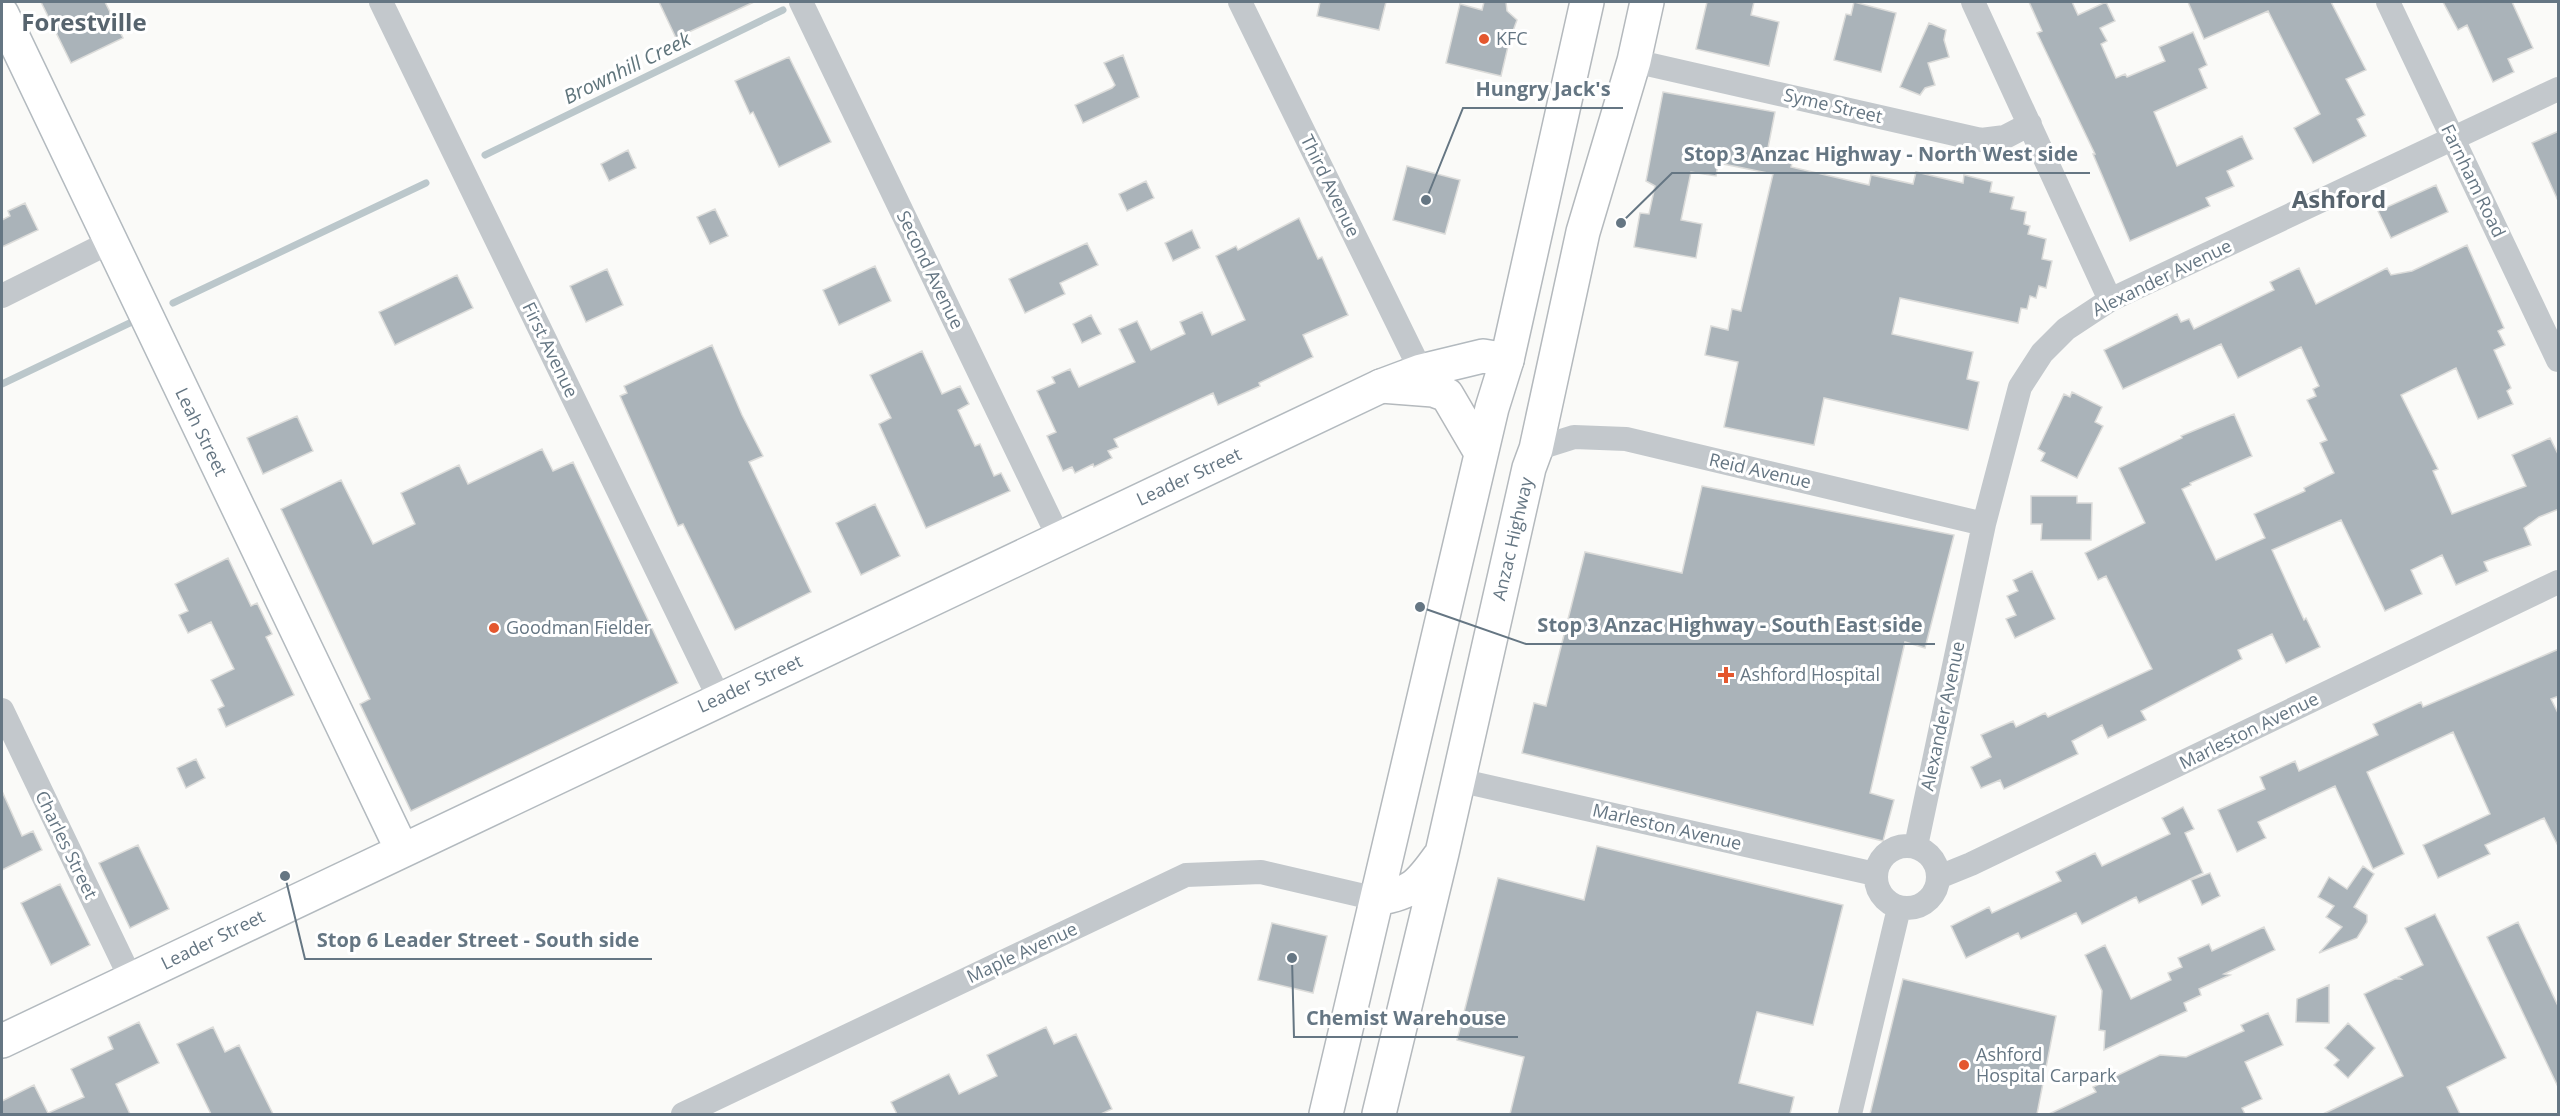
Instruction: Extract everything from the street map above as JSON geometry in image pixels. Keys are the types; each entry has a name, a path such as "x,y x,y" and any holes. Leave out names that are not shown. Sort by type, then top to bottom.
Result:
{"main road":[{"name":"Anzac Highway","path":"1379,1114 1420,951 1583,232 1634,61 1647,2"},
{"path":"1326,1114 1481,453 1507,360 1588,5"},
{"name":"Leah Street","path":"2,14 402,850"},
{"path":"1507,360 1548,310 1583,232"},
{"name":"Leader Street","path":"2,1041 719,698 1381,386 1420,371 1483,356 1507,360"},
{"path":"1507,360 1521,373 1532,400 1533,458"},
{"path":"1381,386 1424,388 1447,395 1481,453"},
{"path":"1444,609 1494,620"},
{"path":"1377,899 1401,895 1410,889 1424,878 1442,853"},
{"path":"1377,899 1393,911 1420,951"}],"street":[{"name":"First Avenue","path":"381,2 719,698"},
{"name":"Second Avenue","path":"801,2 1059,538"},
{"name":"Third Avenue","path":"1240,2 1420,371"},
{"path":"1973,2 2110,300"},
{"name":"Farnham Road","path":"2388,2 2559,360"},
{"name":"Syme Street","path":"1634,61 1981,140 2005,137 2030,124"},
{"name":"Alexander Avenue","path":"1916,846 1984,524 2020,387 2042,353 2066,329 2110,300 2559,89"},
{"path":"2,296 110,242"},
{"name":"Reid Avenue","path":"1533,458 1574,437 1626,439 1984,524"},
{"name":"Marleston Avenue","path":"1939,877 1992,854 2559,582"},
{"name":"Charles Street","path":"2,710 131,980"},
{"name":"Marleston Avenue","path":"1458,780 1875,874"},
{"path":"1901,845 1916,846 1928,852 1937,866 1939,877 1934,894 1927,902 1915,908 1899,908 1883,898 1876,885 1875,874 1884,854 1901,845"},
{"name":"Maple Avenue","path":"683,1114 1186,875 1261,872 1377,899"},
{"path":"1850,1114 1899,908"}],"building":[{"path":"41,2 105,2 123,38 71,63"},
{"path":"659,2 754,2 676,38"},
{"path":"1320,2 1386,2 1379,30 1317,16"},
{"name":"KFC","path":"1484,2 1506,2 1507,11 1517,20 1501,76 1446,63 1460,4 1482,10"},
{"path":"1707,2 1754,2 1751,15 1779,22 1769,66 1696,49"},
{"path":"1854,2 1896,13 1881,72 1834,60 1846,14 1851,15"},
{"path":"2029,2 2072,2 2078,15 2106,2 2115,21 2100,28 2107,41 2101,44 2116,78 2125,74 2127,77 2165,61 2159,47 2193,32 2207,65 2199,69 2207,88 2154,112 2177,166 2242,136 2253,159 2227,171 2234,186 2206,198 2210,206 2130,241 2093,154 2095,154 2037,33 2042,31"},
{"path":"2188,2 2331,2 2366,70 2346,79 2365,115 2357,119 2366,136 2313,163 2294,128 2320,114 2268,11 2204,39"},
{"path":"2443,2 2512,2 2533,48 2508,59 2514,72 2493,82 2467,25 2458,30"},
{"path":"1929,23 1946,30 1944,40 1949,57 1928,63 1935,85 1925,88 1920,95 1900,87"},
{"path":"1123,55 1139,97 1083,123 1075,105 1115,85 1104,63"},
{"path":"789,57 831,142 779,167 753,112 750,114 735,81"},
{"path":"1663,92 1775,112 1767,153 1793,159 1791,167 1869,185 1871,175 1913,184 1916,172 1963,183 1964,175 1992,182 1990,192 2014,197 2011,209 2026,212 2024,224 2030,226 2028,234 2046,239 2042,259 2052,261 2046,288 2039,286 2036,298 2030,296 2027,309 2021,308 2018,323 1900,298 1892,334 1973,352 1967,379 1979,382 1968,430 1824,398 1814,445 1724,427 1738,362 1705,355 1711,326 1728,330 1732,309 1741,311 1773,174 1718,163 1716,176 1691,172 1681,220 1702,224 1696,258 1634,247 1640,213 1649,214 1655,186 1646,181"},
{"path":"2559,131 2559,203 2532,143"},
{"path":"628,150 636,168 609,181 601,164"},
{"path":"1407,166 1460,180 1445,234 1393,220"},
{"path":"1146,181 1154,198 1127,211 1119,194"},
{"path":"2436,185 2448,212 2391,238 2378,211"},
{"path":"25,203 38,230 2,247 2,220 10,216 8,211"},
{"path":"715,209 728,236 710,244 697,217"},
{"path":"1299,218 1318,259 1322,257 1348,315 1303,335 1313,357 1259,383 1260,386 1218,405 1213,393 1114,439 1118,447 1108,451 1112,458 1094,467 1093,464 1075,473 1072,467 1063,471 1047,436 1056,432 1037,391 1055,383 1052,377 1070,369 1079,387 1135,362 1119,329 1137,321 1151,350 1185,334 1180,322 1202,312 1212,335 1245,320 1216,256 1236,246 1238,250"},
{"path":"1192,230 1200,248 1173,261 1165,243"},
{"path":"1087,243 1098,265 1060,283 1065,294 1025,313 1009,279"},
{"path":"2467,245 2504,328 2498,331 2505,345 2494,350 2511,388 2507,391 2513,404 2478,419 2456,368 2401,395 2438,469 2433,471 2452,514 2526,486 2512,455 2550,438 2559,456 2559,509 2539,517 2524,528 2531,545 2484,562 2488,571 2456,585 2442,555 2411,570 2422,594 2385,611 2341,520 2272,550 2304,620 2306,618 2320,647 2286,663 2272,634 2238,650 2242,659 2141,711 2146,720 2108,738 2102,725 2072,741 2078,754 2004,789 2000,780 1981,788 1971,767 1991,757 1981,735 2013,721 2016,727 2045,713 2048,717 2152,669 2106,576 2098,580 2085,553 2145,523 2119,468 2182,438 2181,436 2234,414 2252,456 2190,483 2191,485 2182,489 2216,560 2265,538 2254,514 2305,491 2304,488 2334,473 2320,443 2327,440 2307,400 2316,396 2313,389 2319,386 2301,347 2238,378 2221,344 2123,389 2104,350 2177,314 2181,322 2189,319 2194,329 2274,290 2270,282 2299,268 2316,304 2387,268 2391,275 2412,271"},
{"path":"875,266 891,301 839,325 823,290"},
{"path":"607,269 623,305 586,322 570,286"},
{"path":"457,275 473,308 395,345 379,312"},
{"path":"1091,315 1101,334 1082,343 1073,324"},
{"path":"712,345 742,415 763,456 749,462 811,592 735,630 683,524 678,526 620,396 627,393 624,386"},
{"path":"922,351 942,394 960,386 969,404 958,410 975,446 980,444 994,476 1001,473 1010,491 926,528 879,424 891,418 870,375"},
{"path":"2072,392 2102,407 2095,422 2103,426 2077,478 2041,461 2045,453 2038,449 2064,394 2070,397"},
{"path":"297,416 313,451 263,474 247,438"},
{"name":"Goodman Fielder","path":"542,449 553,471 573,462 678,683 411,811 360,704 370,699 281,509 341,480 373,544 415,524 401,493 459,465 468,484"},
{"name":"Ashford Hospital","path":"1702,486 1954,535 1925,648 1905,642 1870,793 1894,800 1883,841 1522,753 1534,703 1546,706 1585,552 1682,573"},
{"path":"2031,496 2077,496 2077,503 2092,503 2091,540 2041,540 2042,524 2031,524"},
{"path":"875,504 900,556 861,575 836,523"},
{"path":"228,558 251,606 257,603 272,634 266,637 294,695 226,727 218,709 224,706 211,680 234,669 211,622 188,633 179,615 188,611 175,584"},
{"path":"2032,571 2055,619 2015,638 2006,619 2016,615 2007,596 2018,591 2013,580"},
{"path":"2559,649 2559,696 2551,699 2559,715 2559,848 2544,818 2485,845 2490,854 2438,878 2423,845 2490,814 2453,732 2367,772 2404,854 2373,869 2335,786 2258,822 2266,838 2237,852 2218,810 2265,789 2260,777 2295,761 2299,771 2378,735 2373,724 2421,702 2423,707"},
{"path":"196,759 205,778 186,788 177,768"},
{"path":"2,791 22,836 33,831 42,850 2,870"},
{"path":"2183,807 2194,829 2185,833 2203,873 2139,903 2136,897 2082,924 2076,913 2021,939 2018,933 1966,958 1951,926 1989,907 1992,913 2061,881 2056,872 2095,853 2102,866 2170,834 2162,818"},
{"path":"138,845 169,909 130,928 99,863"},
{"path":"1597,846 1843,905 1813,1025 1757,1012 1739,1083 1794,1097 1790,1114 1510,1114 1524,1057 1457,1040 1498,878 1584,900"},
{"path":"2363,866 2374,874 2354,907 2367,915 2367,922 2357,938 2319,953 2342,927 2326,917 2334,906 2318,897 2329,877 2347,889"},
{"path":"2210,873 2220,896 2202,905 2191,880"},
{"path":"60,884 90,945 51,965 21,903"},
{"path":"2435,914 2506,1058 2447,1087 2460,1114 2323,1114 2403,1076 2364,994 2395,979 2401,979 2398,977 2423,965 2405,928"},
{"path":"2518,922 2559,1008 2559,1089 2487,937"},
{"path":"1272,923 1327,936 1313,993 1258,980"},
{"path":"2264,927 2275,950 2224,974 2230,975 2199,989 2201,995 2184,1003 2187,1011 2104,1050 2105,1031 2099,1030 2102,991 2085,955 2105,945 2131,999 2171,980 2168,973 2182,967 2178,958 2209,944 2212,951"},
{"name":"Ashford Hospital Carpark","path":"1903,979 2056,1016 2037,1114 1870,1114"},
{"path":"2329,985 2329,1023 2296,1022 2297,999"},
{"path":"2268,1013 2283,1045 2245,1062 2262,1099 2242,1108 2245,1114 2049,1114 2096,1092 2093,1087 2160,1055 2186,1057 2244,1031 2241,1025"},
{"path":"139,1022 159,1063 116,1084 130,1114 2,1114 2,1101 34,1085 48,1113 84,1097 71,1069 113,1049 108,1037"},
{"path":"2348,1023 2375,1048 2348,1078 2334,1065 2339,1060 2325,1048"},
{"path":"213,1027 225,1052 239,1045 273,1114 211,1114 177,1044"},
{"path":"1046,1027 1054,1044 1076,1034 1112,1109 1101,1114 897,1114 891,1102 949,1074 959,1094 997,1076 987,1055"}],"waterway":[{"name":"Brownhill Creek","path":"485,155 783,10"},
{"name":"Brownhill Creek","path":"173,303 426,183"},
{"name":"Brownhill Creek","path":"2,384 136,320"}],"place":[{"name":"KFC","path":"1484,39"},
{"name":"Hungry Jack's","path":"1426,200"},
{"name":"Stop 3 Anzac Highway - North West side","path":"1621,223"},
{"name":"Stop 3 Anzac Highway - South East side","path":"1420,607"},
{"name":"Goodman Fielder","path":"494,628"},
{"name":"Ashford Hospital","path":"1726,675"},
{"name":"Stop 6 Leader Street - South side","path":"285,876"},
{"name":"Chemist Warehouse","path":"1292,958"},
{"name":"Ashford Hospital Carpark","path":"1964,1065"}],"district":[{"name":"Forestville","path":"84,23"},
{"name":"Ashford","path":"2339,200"}]}
